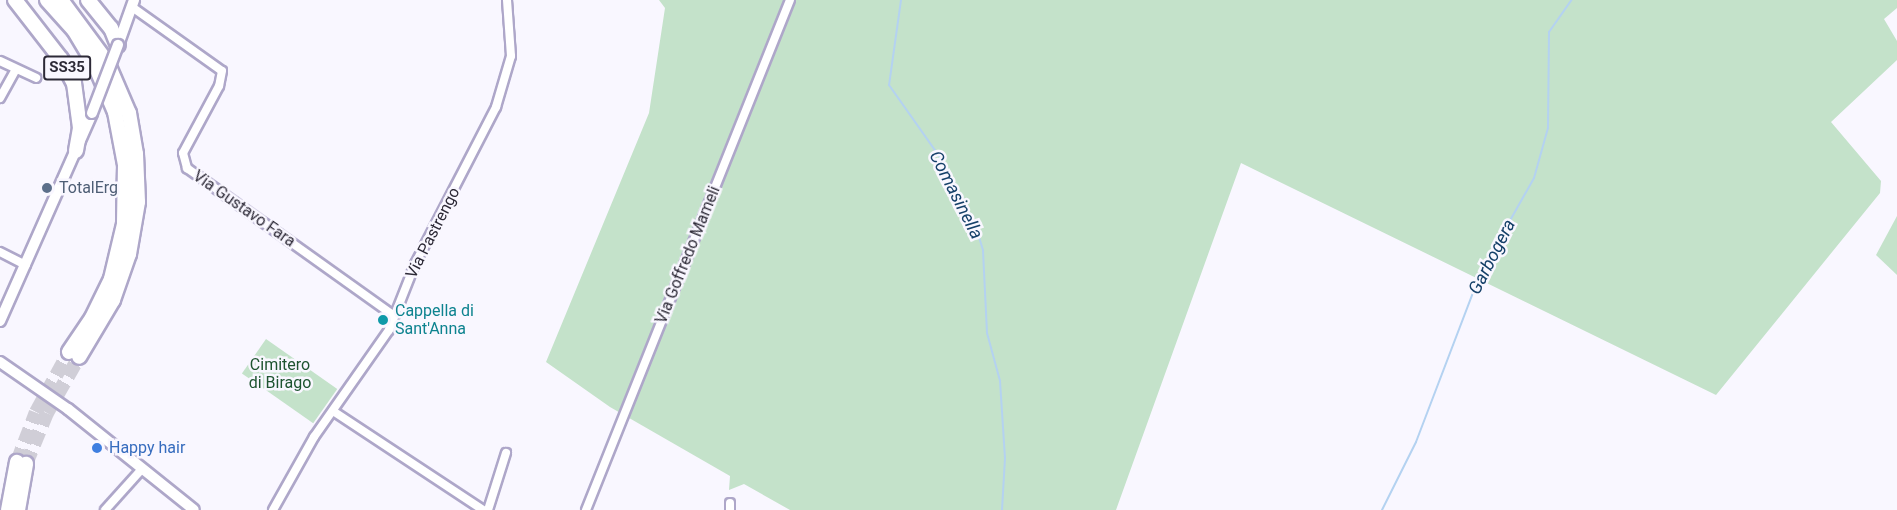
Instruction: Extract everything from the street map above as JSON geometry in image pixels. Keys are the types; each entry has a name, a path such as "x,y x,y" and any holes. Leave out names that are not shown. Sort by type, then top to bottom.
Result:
{"highway":[{"name":"SS35","path":"15,0 61,58 74,83 80,128 76,151"},
{"name":"SS35","path":"47,0 74,30 103,81 115,112 125,165 124,225 111,279 74,354 108,310 129,254 138,202 137,162 129,113 111,70 62,0"},
{"path":"88,0 111,28 118,45"},
{"path":"99,0 104,0"},
{"path":"8,510 21,463 18,510"}],"main road":[{"path":"0,321 92,113 133,3"},
{"path":"2,364 68,409 141,470 194,510"}],"street":[{"name":"Via Pastrengo","path":"273,510 333,411 389,330 392,314 503,91 512,49 507,0"},
{"name":"Via Goffredo Mameli","path":"586,510 790,0"},
{"name":"Via Gustavo Fara","path":"133,3 222,71 219,86 183,153 187,168 392,314"},
{"path":"0,61 36,78"},
{"path":"0,98 16,69"},
{"path":"0,252 26,265"},
{"path":"333,411 483,510"},
{"path":"488,510 506,453"},
{"path":"105,510 141,470"}],"green space":[{"path":"659,0 1897,0 1897,8 1884,19 1897,41 1897,60 1831,122 1881,181 1880,193 1716,395 1241,163 1116,510 790,510 744,484 729,490 730,476 610,407 546,362 649,113 665,8"},
{"path":"1897,216 1897,275 1876,255"},
{"name":"Cimitero di Birago","path":"266,339 337,389 313,423 242,373"}],"waterway":[{"name":"Comasinella","path":"901,0 889,85 944,163 975,224 983,251 987,333 1000,381 1005,458 1002,510"},
{"name":"Garbogera","path":"1382,510 1416,442 1481,272 1534,178 1548,128 1549,32 1571,0"}],"tunnel":[{"path":"17,462 36,412 69,352"},
{"path":"26,464 47,413 79,357"}],"place":[{"name":"TotalErg","path":"47,188"},
{"name":"Cappella di Sant'Anna","path":"383,320"},
{"name":"Happy hair","path":"97,448"}]}
